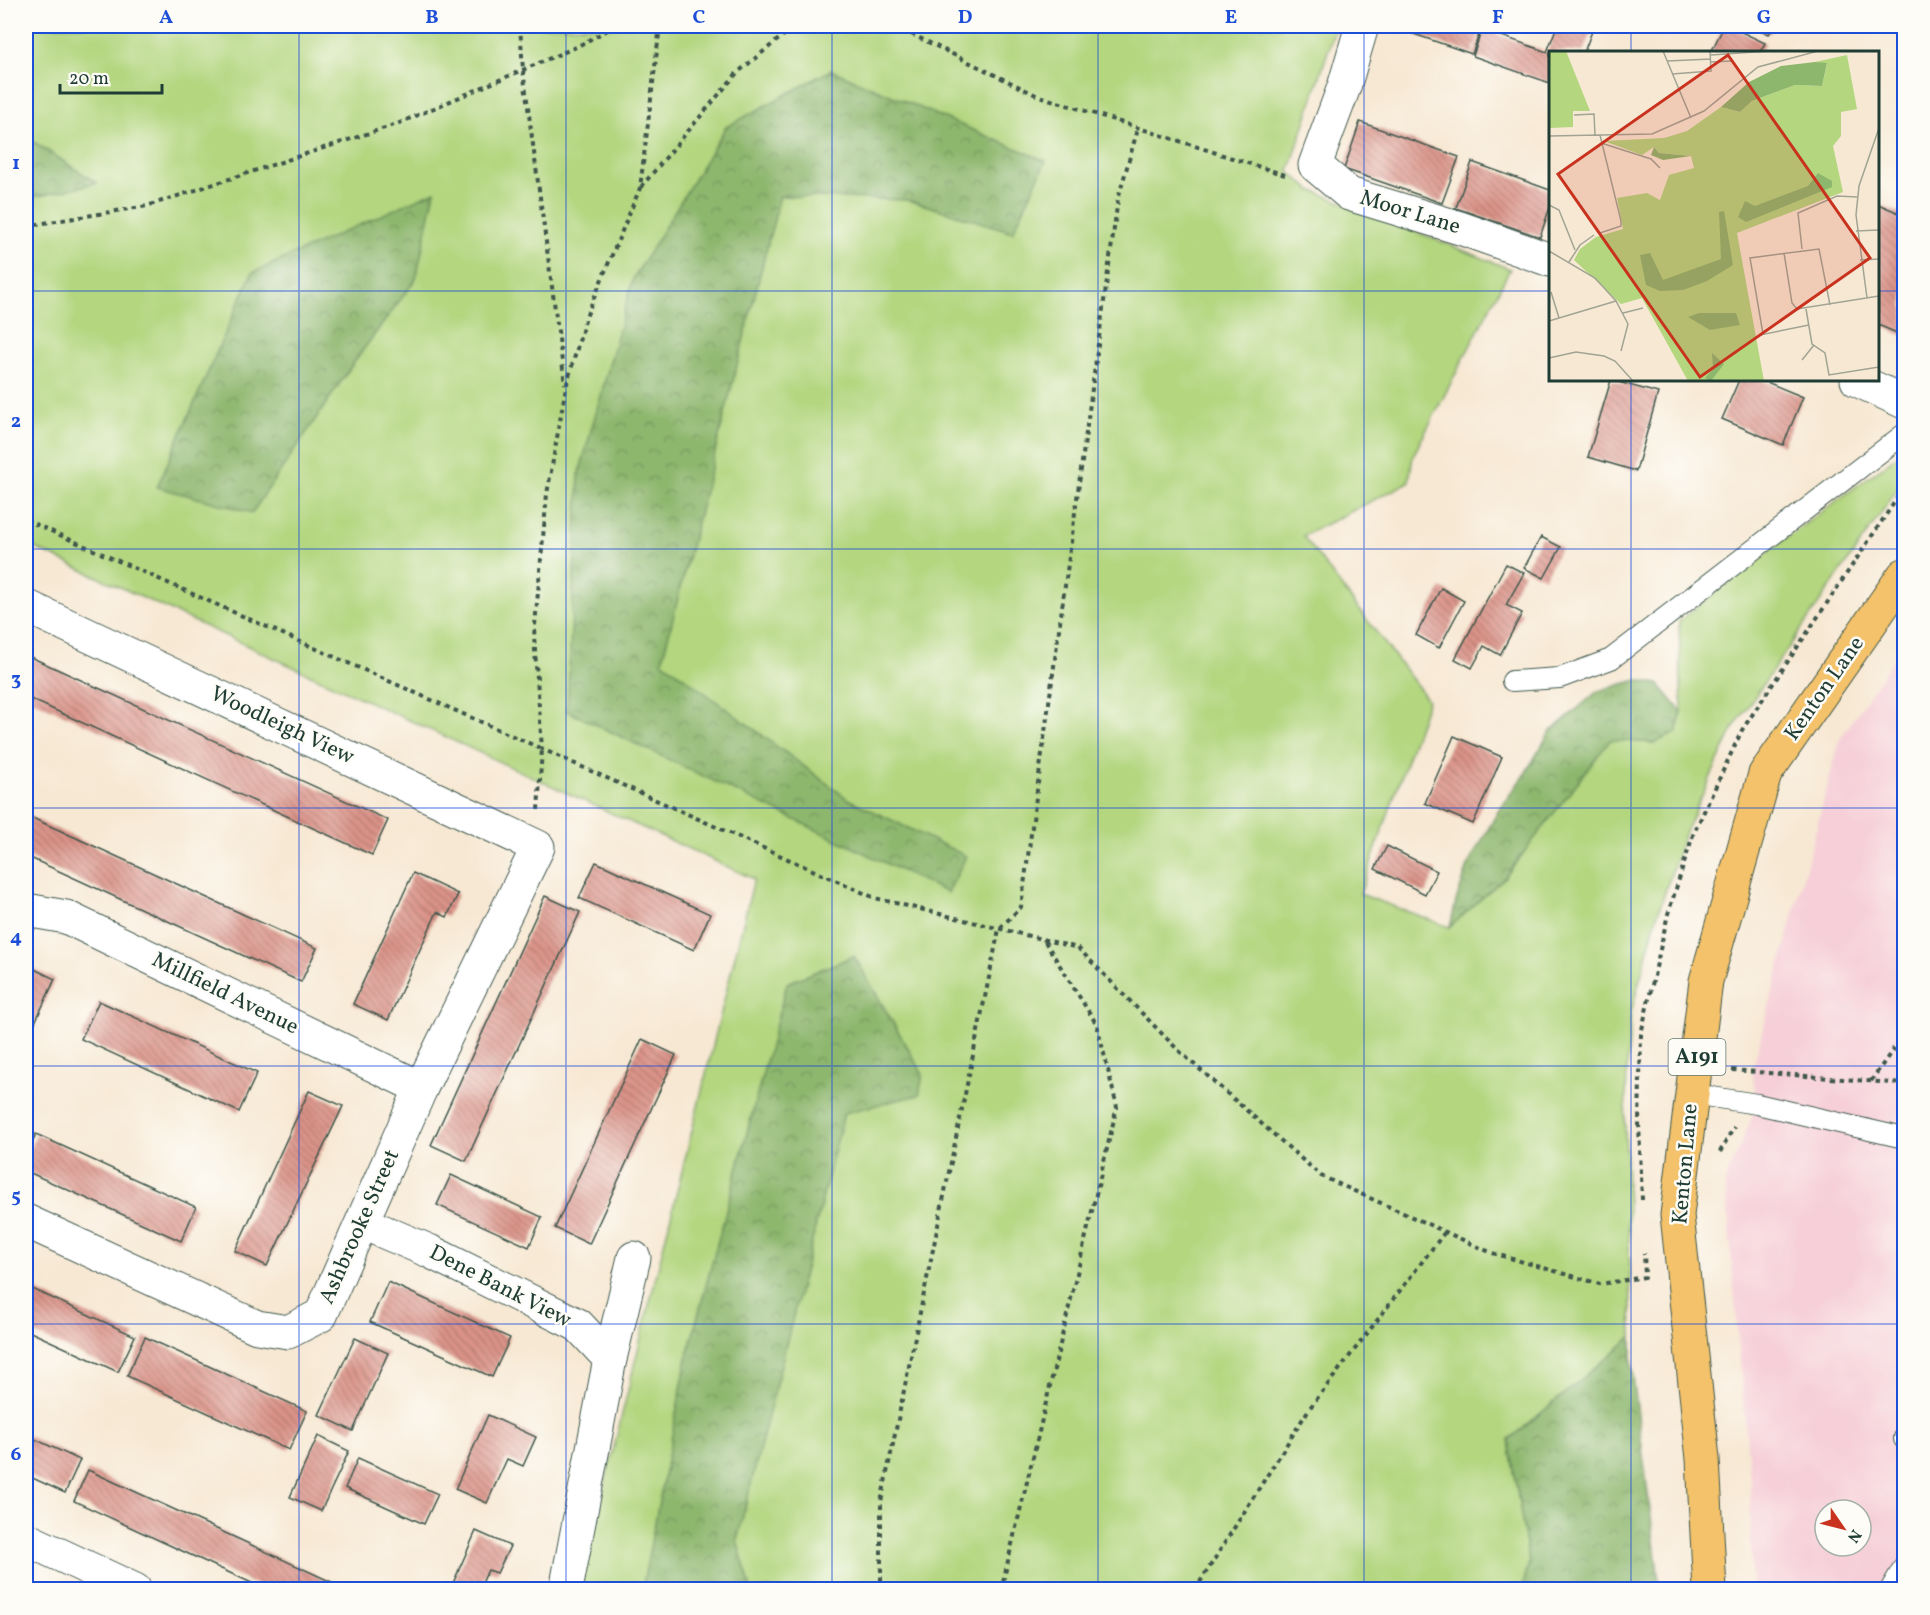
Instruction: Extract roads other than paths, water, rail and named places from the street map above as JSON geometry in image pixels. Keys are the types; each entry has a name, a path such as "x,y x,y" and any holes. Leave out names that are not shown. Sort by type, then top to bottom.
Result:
{"main road":[{"name":"Kenton Lane","path":"1710,1590 1702,1459 1677,1215 1706,981 1765,774 1905,575"}],"street":[{"name":"Moor Lane","path":"1362,26 1344,87 1315,165 1349,194 1460,228 1549,259"},
{"path":"1859,381 1905,402"},
{"name":"Woodleigh View","path":"26,606 538,846"},
{"name":"Ashbrooke Street","path":"26,1221 256,1327 288,1332 321,1315 421,1088 538,846"},
{"name":"Millfield Avenue","path":"26,913 32,910 66,917 421,1088"},
{"name":"Dene Bank View","path":"363,1223 429,1251 578,1325 610,1359"},
{"path":"566,1590 610,1359 634,1258"},
{"path":"27,1543 135,1590"}],"lane":[{"path":"1512,681 1560,678 1611,659 1905,435"},
{"path":"1694,1081 1757,1104 1905,1137"},
{"path":"1890,1590 1905,1566"}]}
